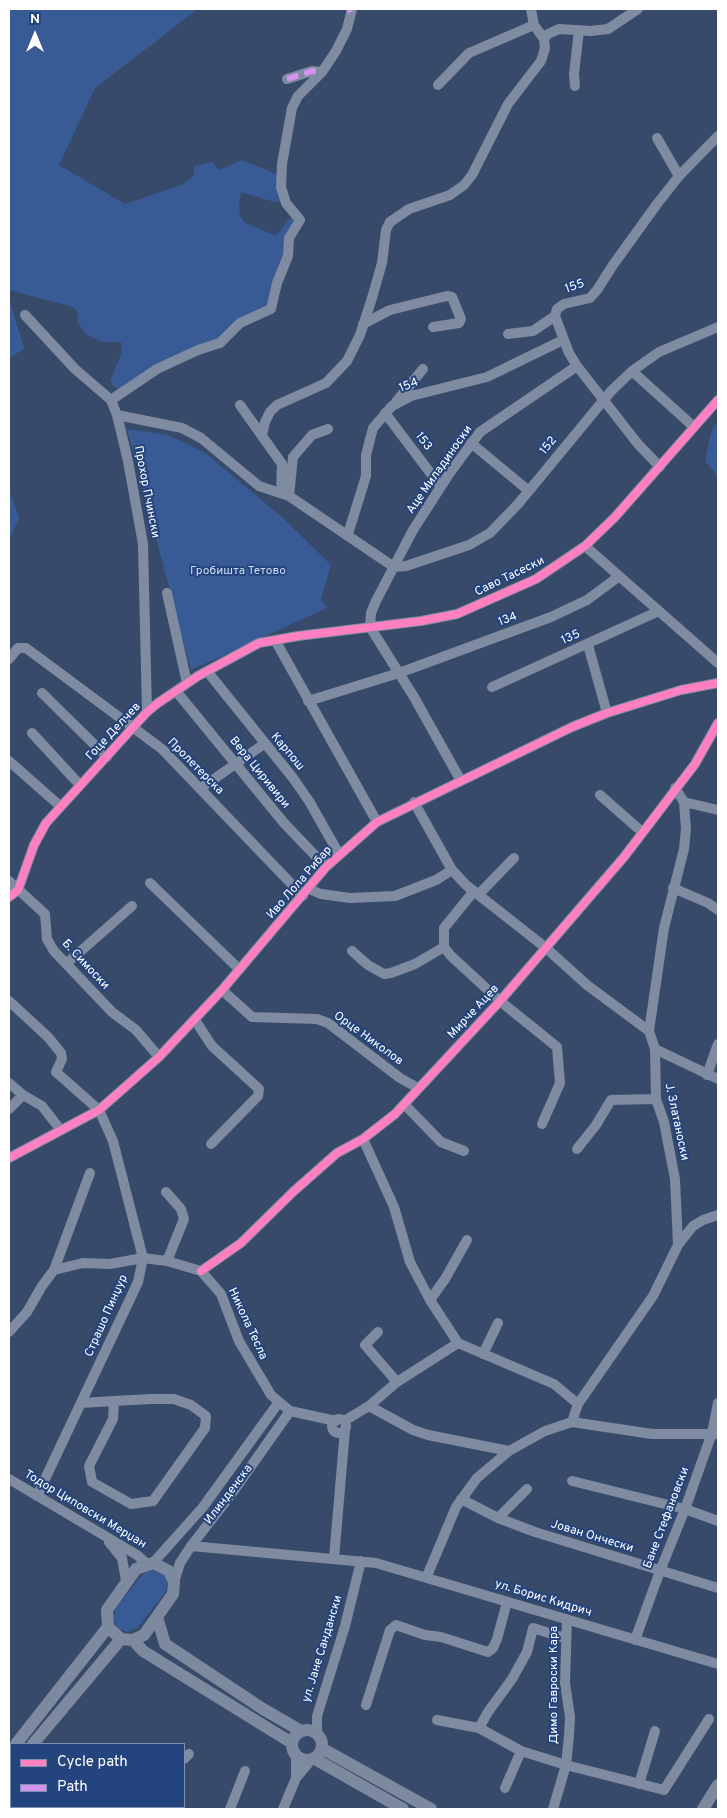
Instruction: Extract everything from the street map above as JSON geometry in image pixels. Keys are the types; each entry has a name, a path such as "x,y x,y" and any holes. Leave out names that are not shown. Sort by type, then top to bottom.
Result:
{"main road":[{"name":"Илинденска","path":"108,1627 107,1610 126,1581 136,1569 150,1563"},
{"path":"150,1563 164,1567 174,1582"},
{"name":"Илинденска","path":"34,1743 127,1640 144,1634 174,1594 174,1582"},
{"path":"157,1617 164,1644 263,1709 308,1731 322,1740 316,1756 306,1761 296,1756 292,1743 295,1736 308,1731"},
{"path":"17,1743 108,1627 143,1651 292,1743"},
{"path":"316,1756 403,1809"},
{"path":"316,1756 431,1809"},
{"path":"703,1809 718,1786"},
{"path":"713,1809 718,1801"}],"street":[{"path":"262,435 265,422 276,405 314,390 336,375 347,361 363,324 380,272 386,230 390,222 409,209 450,195 464,185 472,175 508,104 541,61 546,48 544,39 534,25 531,9"},
{"path":"544,39 551,32 559,29 608,28 638,9"},
{"path":"111,400 157,369 198,350 220,343 240,323 271,309 277,283 288,256 289,238 300,220 286,203 281,187 282,164 292,108 298,96 322,72 336,51 347,29 351,10"},
{"path":"438,85 469,53 534,25"},
{"path":"575,86 574,74 579,30"},
{"path":"287,79 306,72 322,72"},
{"name":"155","path":"508,334 533,331 555,316 556,309 564,304 590,298 598,290 612,265 679,176 718,136"},
{"path":"657,138 679,176"},
{"path":"363,324 390,310 447,296 452,298 461,319 459,323 432,327"},
{"name":"Прохор Пчински","path":"25,315 75,369 111,400 117,415 128,461 143,544 147,712"},
{"path":"555,316 577,366 638,444 660,467"},
{"name":"152","path":"394,567 406,566 469,545 490,533 529,491 605,400 632,371 659,352 718,327"},
{"name":"154","path":"348,534 366,476 370,434 377,421 389,410 411,396 488,377 564,340"},
{"name":"Аце Миладиноски","path":"370,627 371,613 376,601 413,530 471,443 489,425 577,366"},
{"path":"389,410 423,368"},
{"path":"632,371 694,426"},
{"name":"Саво Тасески","path":"275,640 421,621 473,607 536,579 585,546 615,517 718,400"},
{"path":"240,405 255,429 262,435 282,464 285,495"},
{"name":"153","path":"389,410 441,487"},
{"path":"117,415 182,428 201,438 259,486 285,495 348,534 394,567"},
{"path":"285,495 293,457 312,435 328,429"},
{"path":"471,443 529,491"},
{"path":"585,546 718,663"},
{"name":"134","path":"308,702 399,673 551,617 587,600 618,577"},
{"path":"167,593 188,683"},
{"name":"135","path":"492,687 659,611"},
{"path":"370,627 399,673 461,781"},
{"path":"275,640 308,702 377,822"},
{"name":"Гоце Делчев","path":"18,890 34,845 46,823 147,712 207,671 259,643 275,640"},
{"path":"588,644 607,713"},
{"name":"Пролетерска","path":"9,658 18,648 26,648 132,729 162,749 202,788 226,818 306,893"},
{"name":"Карпош","path":"207,671 309,801 339,854"},
{"path":"706,684 718,676"},
{"path":"706,684 718,683"},
{"name":"Иво Лола Рибар","path":"9,1158 60,1129 99,1110 159,1057 222,990 306,893 326,867 377,822 414,802 572,727 607,713 706,684"},
{"name":"Вера Циривири","path":"176,691 284,823 326,867"},
{"path":"42,693 107,757"},
{"name":"Мирче Ацев","path":"201,1272 241,1243 294,1191 337,1153 364,1139 379,1128 404,1104 546,948 642,832 695,764 718,723"},
{"path":"32,733 80,784"},
{"path":"202,788 234,763 264,744"},
{"path":"9,761 60,806"},
{"name":"Ј. Златаноски","path":"675,788 684,802 686,829 684,849 673,888 656,975 649,1030 655,1049 656,1099 664,1122 674,1172 678,1245"},
{"path":"600,795 642,832"},
{"path":"414,802 452,870 476,893 546,948 587,985 649,1030"},
{"path":"684,802 718,810"},
{"path":"514,858 476,893 444,928 444,947 500,1000 557,1048 560,1083 542,1124"},
{"path":"306,893 350,898 395,896 436,880 452,870"},
{"name":"Б. Симоски","path":"9,881 45,914 47,939 54,951 112,1012 136,1030 159,1057"},
{"path":"150,883 239,969"},
{"path":"673,888 708,903 718,910"},
{"path":"9,897 18,890"},
{"path":"66,964 132,906"},
{"path":"352,950 368,965 384,974 415,964 444,947"},
{"name":"Орце Николов","path":"222,990 252,1017 317,1019 328,1023 400,1078 418,1088"},
{"path":"9,1001 48,1037 60,1052 62,1059 56,1072 99,1110"},
{"path":"195,1020 212,1046 259,1089 258,1096 211,1144"},
{"path":"707,1075 718,1044"},
{"path":"655,1049 718,1079"},
{"path":"9,1082 23,1095 42,1106 60,1129"},
{"path":"9,1109 23,1095"},
{"path":"577,1149 596,1125 611,1100 656,1099"},
{"path":"404,1104 441,1142 464,1151"},
{"name":"Страшо Пинџур","path":"37,1496 138,1282 143,1258 113,1141 99,1110"},
{"path":"364,1139 394,1207 410,1262 430,1300 458,1343 554,1384 578,1404"},
{"path":"9,1332 28,1312 42,1286 54,1270 90,1173"},
{"path":"166,1192 181,1208 184,1220 167,1262"},
{"path":"572,1422 578,1404 653,1296 678,1245 694,1226 703,1220 718,1215"},
{"path":"430,1300 445,1279 467,1240"},
{"path":"54,1270 83,1263 110,1264 143,1258 167,1262 201,1272"},
{"name":"Никола Тесла","path":"201,1272 221,1294 239,1341 270,1394 290,1412 317,1418 338,1426"},
{"path":"483,1354 498,1324"},
{"path":"378,1332 365,1345 397,1382"},
{"path":"334,1558 343,1448 338,1426 369,1406 397,1382 458,1343"},
{"path":"81,1403 114,1401 174,1399 191,1405 206,1416 205,1428 153,1501 131,1504 92,1482 89,1466 113,1419 114,1401"},
{"name":"Илинденска","path":"150,1563 172,1544 221,1483 279,1402"},
{"name":"Бане Стефановски","path":"635,1640 660,1571 715,1433 718,1403"},
{"path":"369,1406 413,1430 428,1435 509,1450"},
{"name":"Илинденска","path":"174,1582 180,1563 191,1546 290,1412"},
{"path":"427,1576 461,1499 477,1478 509,1450 545,1431 572,1422 652,1434 715,1433"},
{"name":"Тодор Циповски Мерџан","path":"9,1478 150,1563"},
{"path":"572,1481 685,1509 718,1521"},
{"path":"221,1483 232,1492"},
{"path":"498,1518 527,1489"},
{"name":"Јован Ончески","path":"461,1499 498,1518 718,1588"},
{"path":"103,1536 122,1558 126,1581"},
{"name":"ул. Борис Кидрич","path":"191,1546 361,1561 427,1576 507,1602 718,1664"},
{"name":"ул. Јане Сандански","path":"308,1731 317,1716 361,1561"},
{"path":"366,1705 390,1630 396,1625 426,1635 441,1636 488,1652 493,1648 497,1639 507,1602"},
{"name":"Димо Гавроски Кара","path":"553,1809 566,1765 570,1717 566,1683 565,1638 567,1619"},
{"path":"479,1728 523,1659 533,1628 565,1638"},
{"path":"437,1720 479,1728 522,1750 566,1765 664,1790 709,1719"},
{"path":"639,1784 655,1731"},
{"path":"505,1788 522,1750"},
{"path":"296,1756 296,1778"},
{"path":"282,1809 296,1778 316,1756"},
{"path":"230,1809 245,1771"}],"green space":[{"path":"9,9 198,9 95,88 59,165 125,204 184,184 194,175 194,166 212,162 219,170 242,160 281,176 286,203 271,201 241,192 239,207 240,216 244,222 274,235 278,234 295,212 300,217 288,256 263,315 230,335 121,392 110,381 122,352 121,342 103,342 87,335 78,323 77,311 73,307 9,290"},
{"path":"9,298 24,349 9,358"},
{"path":"718,423 718,476 705,461 713,427"},
{"name":"Гробишта Тетово","path":"127,429 168,435 204,452 282,517 331,565 321,599 327,608 191,670"},
{"path":"9,489 19,518 9,540"},
{"path":"151,1569 168,1577 166,1592 137,1628 127,1632 119,1629 113,1619 116,1608 142,1575"}],"marked path":[{"path":"287,79 312,71 322,72"}],"cycle path":[{"path":"9,897 18,890 34,845 46,823 147,712 158,703 198,676 259,643 298,636 421,621 457,614 536,579 585,546 615,517 718,400"},
{"path":"9,1158 99,1110 159,1057 222,990 326,867 377,822 572,727 607,713 681,690 718,683"},
{"path":"201,1271 241,1243 294,1191 337,1153 363,1139 395,1114 500,1001 624,857 695,764 718,723"}]}
